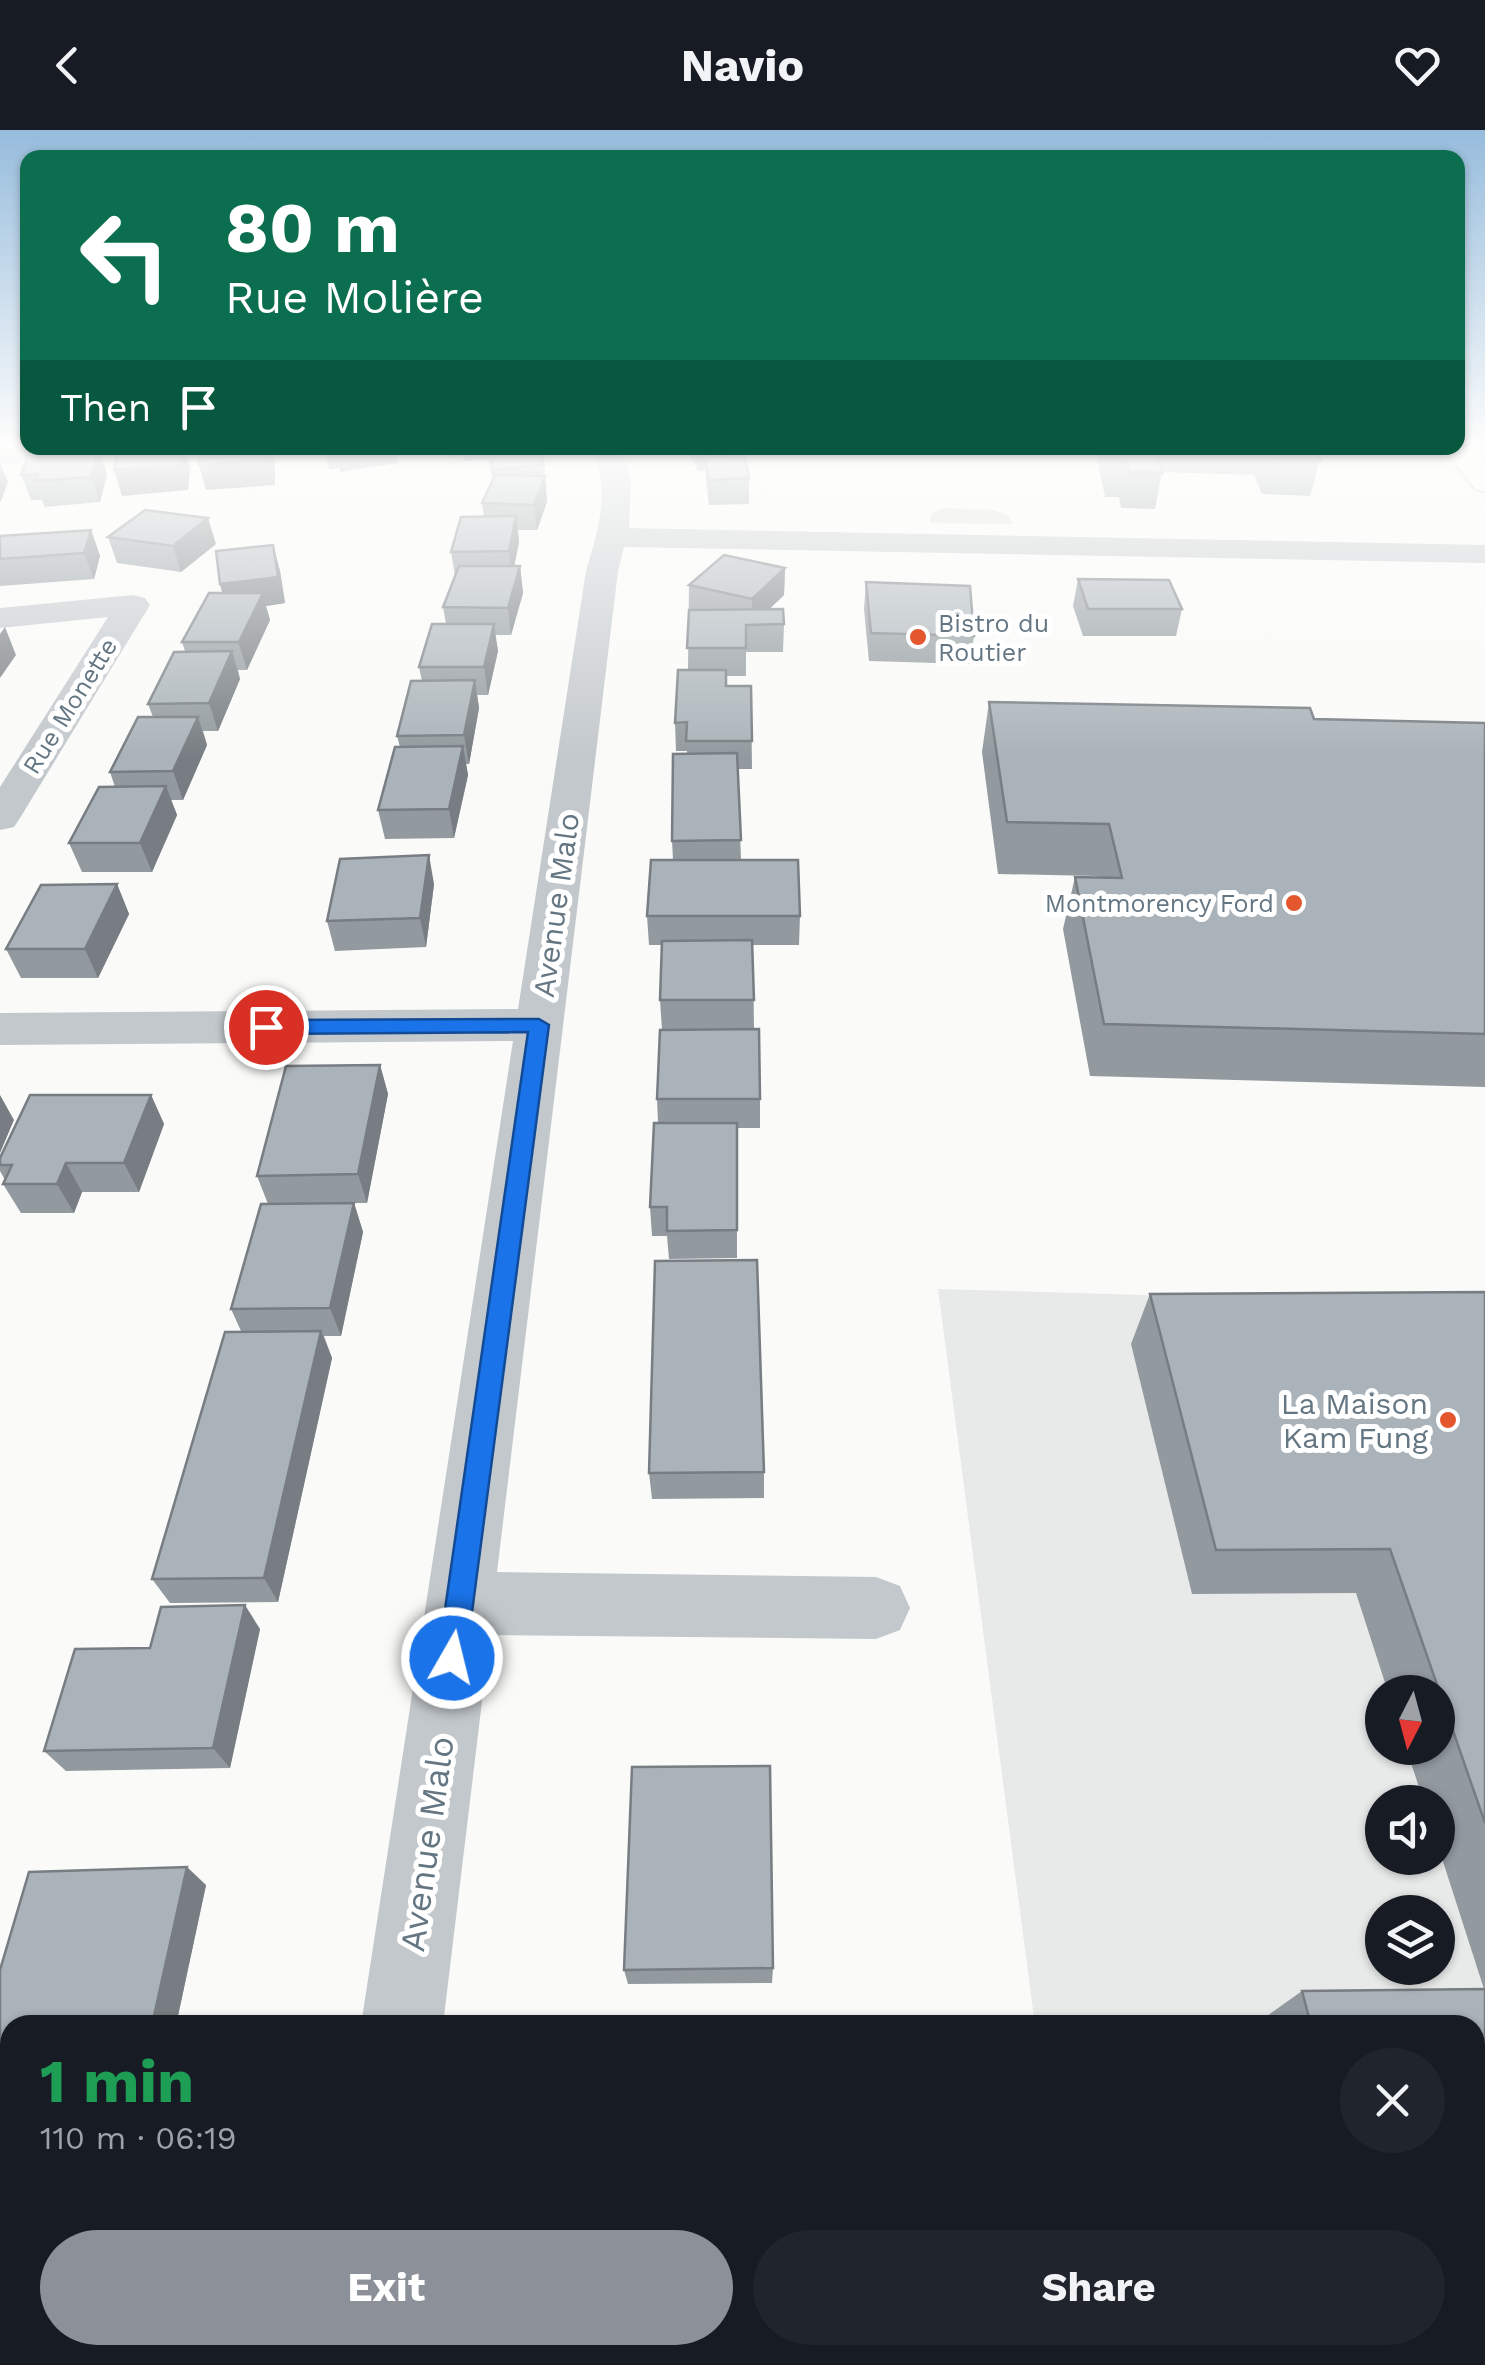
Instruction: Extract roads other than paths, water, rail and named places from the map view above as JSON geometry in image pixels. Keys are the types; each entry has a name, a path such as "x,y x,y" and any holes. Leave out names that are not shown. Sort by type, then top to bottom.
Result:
{"street":[{"name":"Avenue Malo","path":"403,2015 608,549"},
{"path":"1243,549 1485,554"},
{"name":"Rue Monette","path":"0,618 133,605 0,818"},
{"path":"0,1029 539,1025"},
{"path":"460,1603 876,1608"}],"place":[{"name":"Bistro du Routier","path":"918,637"},
{"name":"Montmorency Ford","path":"1294,903"},
{"name":"La Maison Kam Fung","path":"1448,1420"}]}
